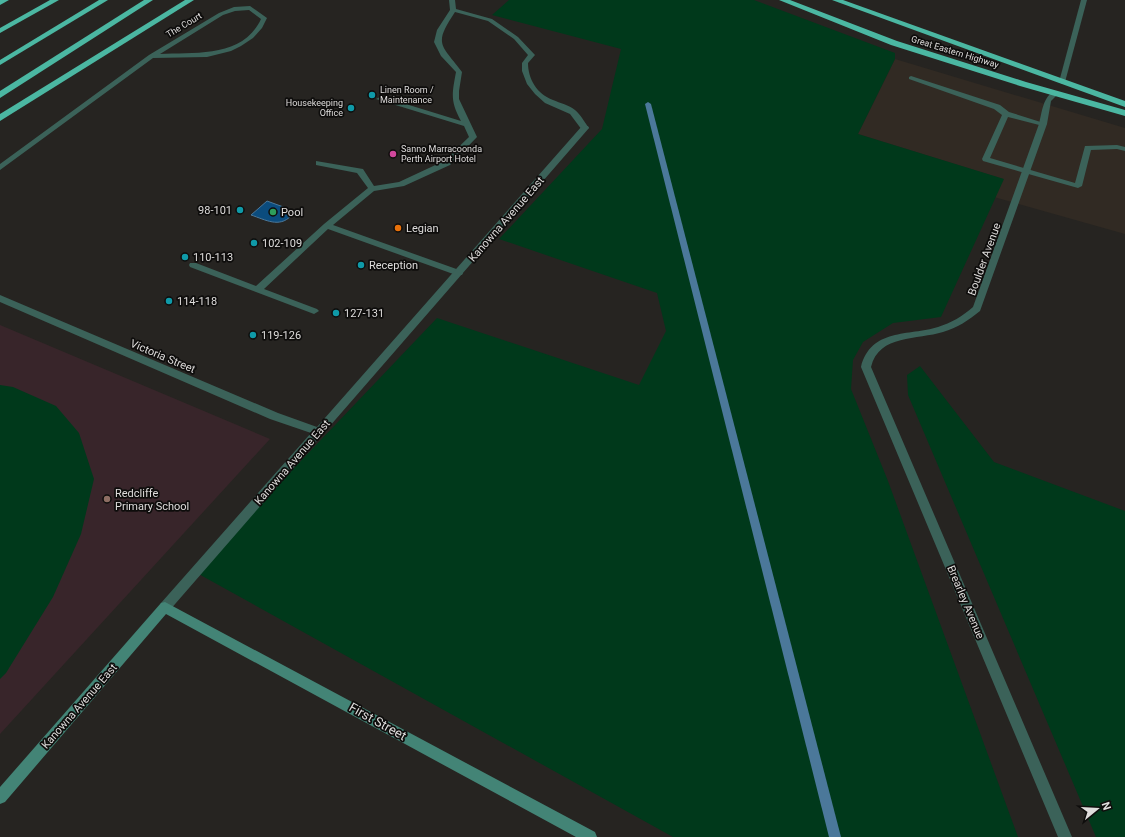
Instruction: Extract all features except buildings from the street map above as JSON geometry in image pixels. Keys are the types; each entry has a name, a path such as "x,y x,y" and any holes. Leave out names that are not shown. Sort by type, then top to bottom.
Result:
{"highway":[{"path":"0,3 5,0"},
{"path":"0,32 55,0"},
{"path":"0,63 104,0"},
{"path":"0,94 149,0"},
{"path":"0,118 190,0"},
{"name":"Great Eastern Highway","path":"783,0 894,43 1125,113"},
{"name":"Great Eastern Highway","path":"836,0 1125,104"}],"street":[{"path":"257,290 327,226 372,189 401,184 447,163 473,137 460,110 455,94 459,72 441,51 437,43 439,31 454,10 452,0"},
{"path":"1062,82 1084,0"},
{"name":"The Court","path":"0,168 151,56 221,14 234,9 250,8 264,18 256,34 231,49 215,54 191,56 172,54 151,56"},
{"name":"Kanowna Avenue East","path":"0,797 586,128 570,110 548,102 529,84 525,71 525,63 532,55 516,38 490,20 454,10"},
{"path":"911,78 997,107 1006,114 1043,124"},
{"name":"Boulder Avenue","path":"866,367 870,355 882,344 902,336 938,331 963,321 977,309 1043,124 1048,101 1055,93"},
{"path":"380,99 468,125"},
{"path":"1006,114 986,159 1078,186 1088,148 1117,147 1125,149"},
{"path":"319,163 360,172 372,189"},
{"path":"327,226 459,273"},
{"path":"193,265 314,311"},
{"name":"Victoria Street","path":"0,298 274,416 319,432"},
{"name":"Brearley Avenue","path":"866,367 1065,837"},
{"name":"First Street","path":"165,607 590,837"}],"shaded area":[{"path":"895,59 1125,128 1125,234 994,197 1003,179 858,134"},
{"name":"Redcliffe Primary School","path":"0,325 270,439 0,734"}],"green space":[{"path":"509,0 754,0 895,53 895,59 858,134 1004,179 941,317 893,323 863,342 853,360 851,389 888,481 1018,837 673,837 195,572 437,318 639,385 666,331 657,293 499,239 602,129 621,49 492,15"},
{"path":"920,366 994,462 1125,511 1125,837 1096,837 908,395 907,375"},
{"path":"0,385 13,387 56,406 79,433 94,479 81,534 53,597 6,673 0,679"}],"water":[{"name":"Pool","path":"267,201 289,209 291,216 282,222 272,222 251,215"}],"waterway":[{"path":"648,104 835,837"}],"place":[{"name":"Linen Room / Maintenance","path":"372,95"},
{"name":"Housekeeping Office","path":"351,108"},
{"name":"Sanno Marracoonda Perth Airport Hotel","path":"393,154"},
{"name":"98-101","path":"240,210"},
{"name":"Pool","path":"273,212"},
{"name":"Legian","path":"398,228"},
{"name":"102-109","path":"254,243"},
{"name":"110-113","path":"185,257"},
{"name":"Reception","path":"361,265"},
{"name":"114-118","path":"169,301"},
{"name":"127-131","path":"336,313"},
{"name":"119-126","path":"253,335"},
{"name":"Redcliffe Primary School","path":"107,499"}]}
